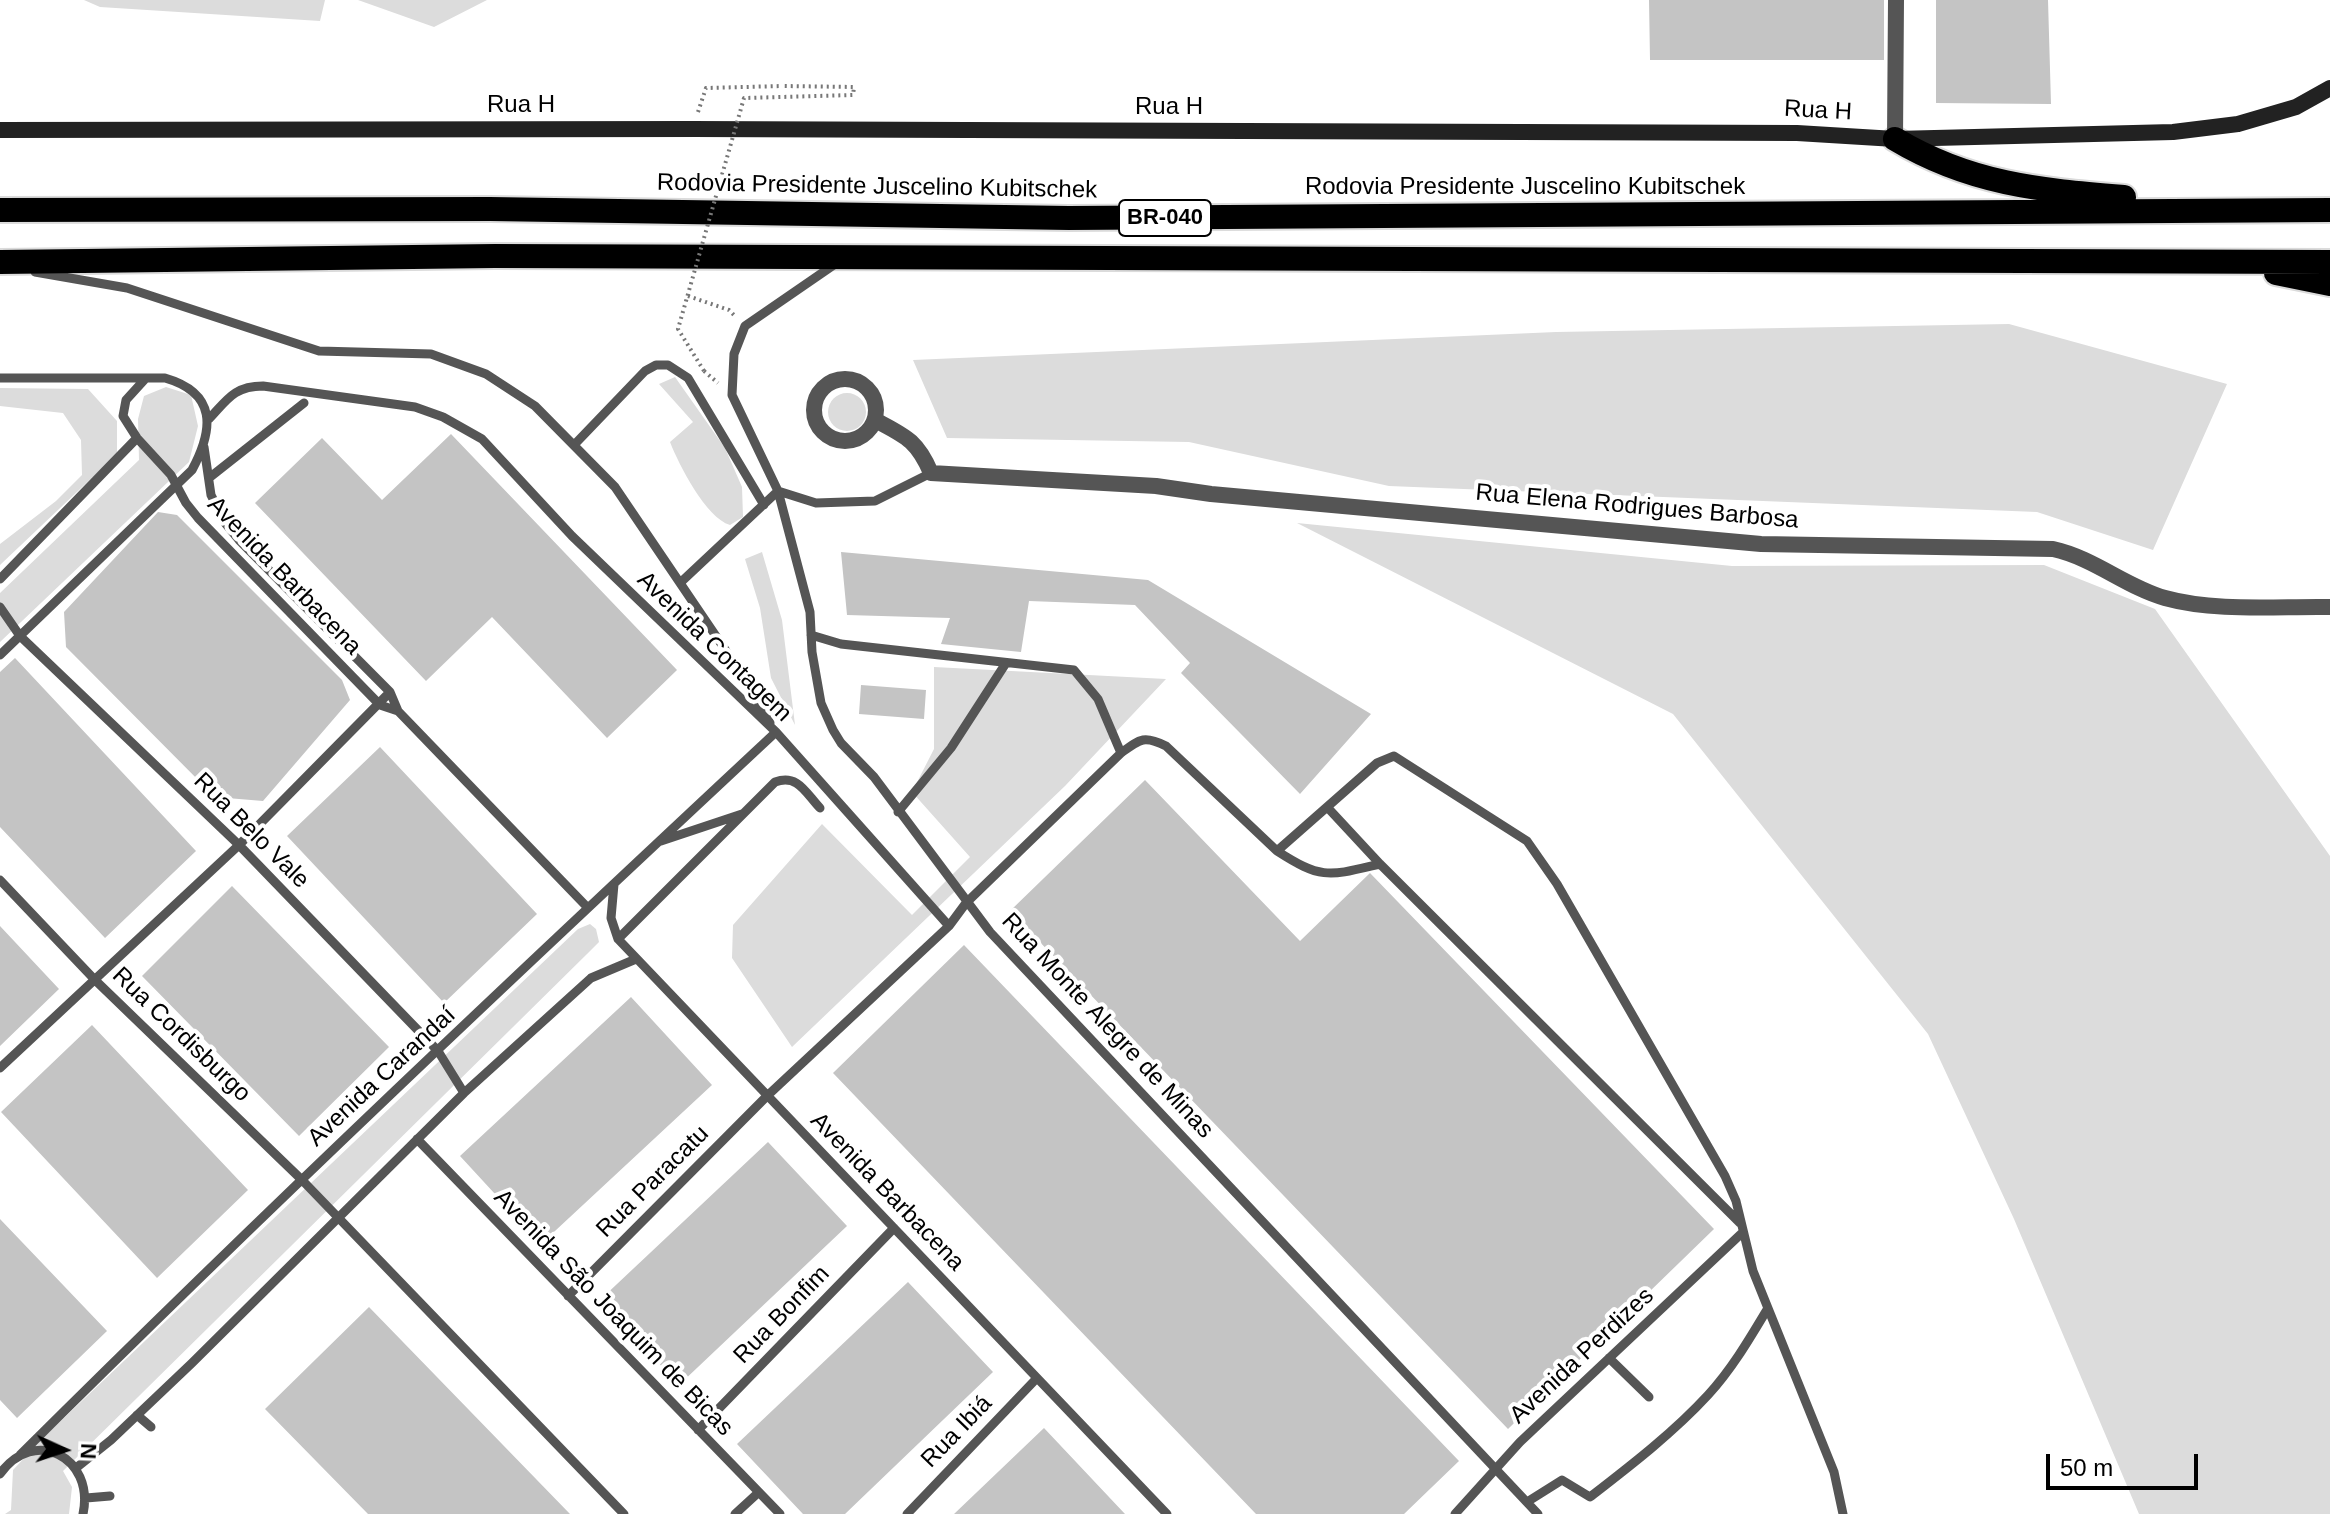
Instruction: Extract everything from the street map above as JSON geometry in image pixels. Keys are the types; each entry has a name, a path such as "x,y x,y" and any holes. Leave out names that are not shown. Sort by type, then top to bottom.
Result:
{"highway":[{"path":"1895,139 1927,158 2011,184 2218,210"},
{"name":"Rodovia Presidente Juscelino Kubitschek","path":"0,210 490,209 1069,218 2330,210"},
{"name":"BR-040","path":"0,264 495,256 2330,262"},
{"path":"2222,263 2330,284"}],"main road":[{"name":"Rua H","path":"0,130 1782,133 1895,139 2173,132 2238,124 2296,107 2330,88"}],"street":[{"path":"1895,139 1896,0"},
{"path":"875,420 910,439 924,457 931,473"},
{"name":"Rua Elena Rodrigues Barbosa","path":"931,473 1156,486 1211,494 1761,544 2053,549 2076,554 2162,598 2194,605 2330,607"}],"lane":[{"path":"680,583 778,491 732,395 734,354 745,326 844,258"},
{"path":"0,264 127,288 319,351 431,354 486,374 535,406 615,487 743,676 776,732"},
{"path":"574,445 645,371 656,365 668,365 688,378 764,505"},
{"path":"0,378 165,378 183,383 198,395 209,419 204,447 192,470 0,655"},
{"name":"Avenida Barbacena","path":"146,378 126,400 123,416 137,438 171,475 186,503 227,550 380,705 398,711"},
{"name":"Avenida Contagem","path":"209,419 235,391 263,386 415,407 443,417 482,439 572,536 776,732 949,926"},
{"path":"204,447 209,478 304,403"},
{"path":"0,579 137,438"},
{"name":"Rua Elena Rodrigues Barbosa","path":"778,491 816,503 875,501 931,473"},
{"name":"Avenida Barbacena","path":"209,478 217,510 239,540 390,692 398,711 588,908"},
{"name":"Rua Monte Alegre de Minas","path":"778,491 810,612 821,703 841,743 874,777 966,903 1012,955 1538,1514"},
{"name":"Rua Belo Vale","path":"0,607 20,636 239,845 438,1051 464,1093"},
{"path":"811,635 841,644 1074,670 1098,699 1121,753"},
{"path":"898,812 951,748 1006,663"},
{"path":"0,1068 239,845 390,692"},
{"name":"Avenida Carandaí","path":"4,1460 20,1455 302,1180 776,732"},
{"path":"949,926 966,903 1121,753 1138,741 1151,738 1166,746 1277,851 1307,870 1325,875 1380,864"},
{"path":"1277,851 1377,763 1394,756 1527,841 1557,884 1725,1176 1736,1201 1741,1229 1768,1308 1834,1472 1843,1514"},
{"path":"614,884 611,918 618,939 775,782 787,778 795,780 820,808"},
{"path":"1328,808 1741,1229"},
{"path":"659,842 745,813"},
{"name":"Rua Cordisburgo","path":"0,880 95,980 337,1217"},
{"name":"Rua Paracatu","path":"568,1296 767,1096 949,926"},
{"name":"Avenida Barbacena","path":"618,939 1167,1514"},
{"path":"76,1468 137,1415 464,1093 591,978 636,959"},
{"name":"Avenida São Joaquim de Bicas","path":"417,1139 780,1514"},
{"path":"337,1217 624,1514"},
{"name":"Rua Bonfim","path":"698,1430 894,1228"},
{"name":"Avenida Perdizes","path":"1455,1514 1520,1442 1741,1229"},
{"path":"1527,1502 1562,1480 1590,1497 1626,1469 1707,1396 1726,1373 1768,1308"},
{"path":"1609,1358 1649,1397"},
{"name":"Rua Ibiá","path":"907,1514 1037,1378"},
{"path":"137,1415 151,1427"},
{"path":"20,1455 35,1451 50,1452 65,1458 76,1468 84,1482 86,1498 83,1514"},
{"path":"0,1474 4,1460"},
{"path":"735,1514 759,1492"},
{"path":"86,1498 110,1496"}],"path":[{"path":"692,129 706,88 854,87 853,95 744,98 678,329 704,371"},
{"path":"688,296 729,310"}],"shaded area":[{"path":"84,0 325,0 320,21 100,7"},
{"path":"358,0 487,0 434,27"},
{"path":"2009,324 2227,384 2153,550 2037,512 1389,486 1189,442 947,438 913,360 1556,332"},
{"path":"675,377 725,448 742,487 743,517 730,525 703,502 670,442 693,422 659,384"},
{"path":"166,387 191,395 198,426 189,462 0,642 0,593 139,460 138,419 144,396"},
{"path":"0,388 88,389 117,421 117,454 0,565 0,544 56,501 82,475 81,440 63,413 0,406"},
{"path":"847,393 860,399 866,412 860,425 847,431 834,425 828,412 834,399"},
{"path":"1297,523 1732,566 2044,565 2155,609 2330,856 2330,1514 2139,1514 2014,1219 1928,1034 1673,714"},
{"path":"762,552 782,620 795,725 771,678 760,608 745,559"},
{"path":"934,667 1166,679 1065,786 792,1047 732,958 733,925 822,824 912,915 970,857 912,792 934,749"},
{"path":"590,924 596,929 599,942 63,1471 72,1487 69,1514 5,1514 11,1510 13,1470 44,1437 578,929"}],"building":[{"path":"1649,0 1884,0 1884,60 1650,60"},
{"path":"1936,0 2048,0 2051,104 1936,103"},
{"path":"451,434 677,670 607,738 492,617 426,681 255,503 322,438 382,500"},
{"path":"158,512 177,515 342,680 350,700 263,801 215,797 66,647 64,612"},
{"path":"841,552 1148,580 1371,714 1300,794 1181,673 1190,663 1135,605 1029,601 1021,652 941,644 950,618 847,615"},
{"path":"15,658 196,851 105,938 0,827 0,672"},
{"path":"861,685 926,690 924,719 859,714"},
{"path":"380,747 537,914 444,1003 287,836"},
{"path":"1145,780 1300,941 1370,873 1714,1229 1508,1429 1010,911"},
{"path":"232,886 389,1047 299,1136 142,976"},
{"path":"0,926 59,989 0,1046"},
{"path":"964,945 1459,1461 1404,1514 1256,1514 833,1073"},
{"path":"631,997 712,1085 541,1244 460,1156"},
{"path":"92,1025 248,1190 157,1278 1,1112"},
{"path":"768,1142 847,1226 679,1385 600,1300"},
{"path":"0,1219 107,1331 17,1418 0,1400"},
{"path":"908,1282 993,1372 845,1514 803,1514 737,1444"},
{"path":"369,1307 570,1514 368,1514 265,1409"},
{"path":"1044,1428 1125,1514 954,1514"}]}
